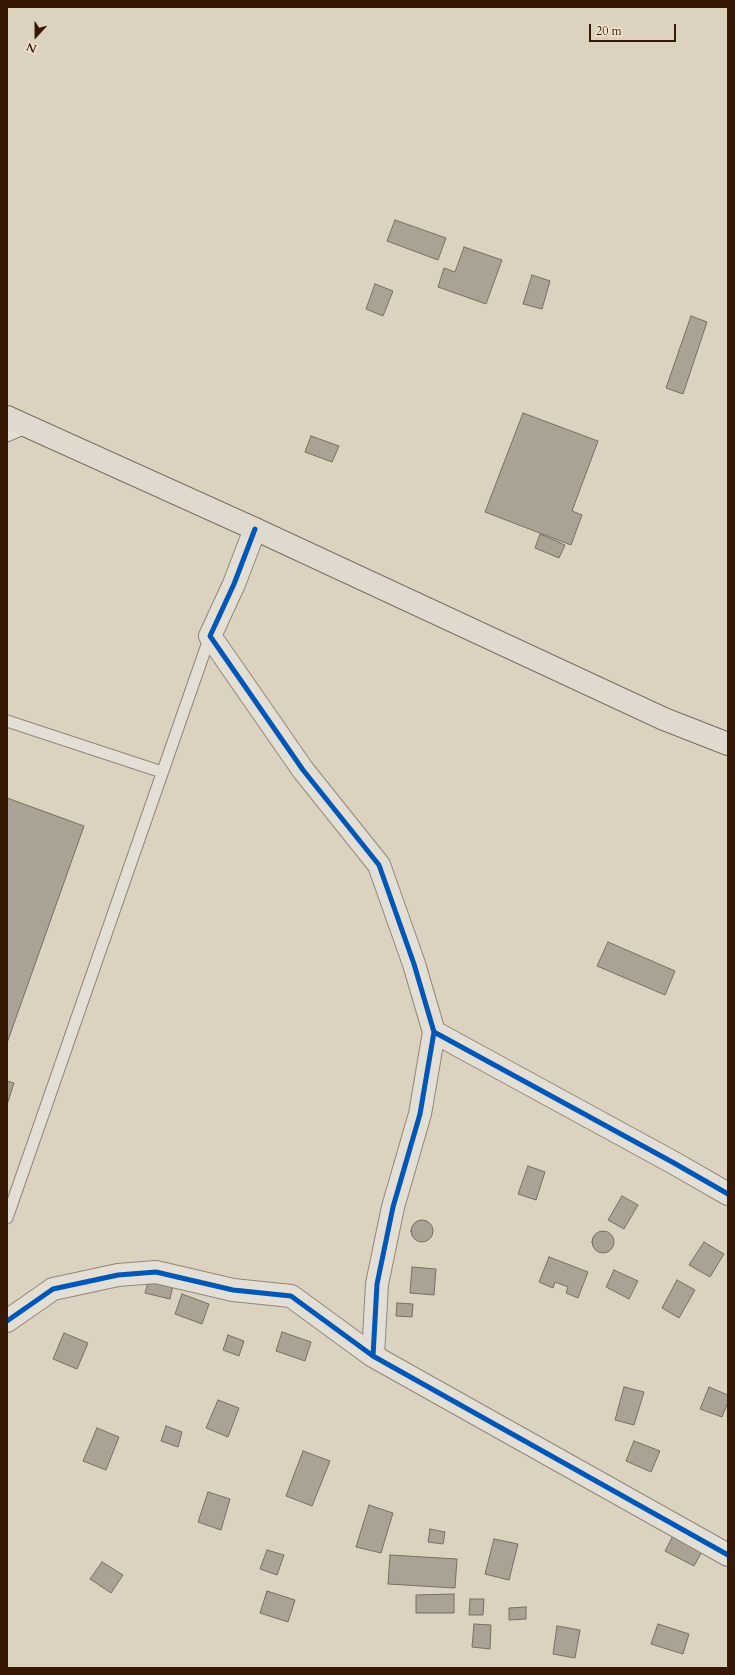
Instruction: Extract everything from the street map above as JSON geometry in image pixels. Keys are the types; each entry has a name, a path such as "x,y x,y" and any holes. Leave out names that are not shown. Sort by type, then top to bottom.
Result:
{"main road":[{"path":"7,417 255,529 664,719 728,744"}],"street":[{"path":"255,529 234,584 210,636 303,770 379,865 414,964 434,1032 420,1114 393,1207 377,1284 373,1356"},
{"path":"434,1032 728,1194"},
{"path":"7,1321 53,1289 118,1275 156,1272 233,1290 291,1296 373,1356 728,1555"}],"lane":[{"path":"7,436 29,426"},
{"path":"7,1218 210,636"},
{"path":"7,721 162,772"}],"building":[{"path":"395,220 446,238 438,260 387,241"},
{"path":"464,247 502,260 486,304 438,287 444,268 455,272"},
{"path":"532,275 550,281 542,309 523,304"},
{"path":"375,284 393,291 383,316 366,309"},
{"path":"691,316 707,322 683,394 666,388"},
{"path":"523,413 598,441 572,511 582,515 571,545 485,512"},
{"path":"311,436 339,446 332,462 305,452"},
{"path":"540,534 565,545 559,558 535,548"},
{"path":"7,798 84,826 7,1043"},
{"path":"608,942 675,971 665,995 597,966"},
{"path":"7,1081 14,1083 7,1105"},
{"path":"528,1166 545,1172 536,1200 518,1194"},
{"path":"622,1196 638,1205 624,1229 608,1220"},
{"path":"422,1220 430,1223 433,1231 430,1239 422,1242 414,1239 411,1231 414,1223"},
{"path":"603,1231 611,1234 614,1242 611,1250 603,1253 595,1250 592,1242 595,1234"},
{"path":"704,1242 724,1254 710,1277 689,1265"},
{"path":"549,1257 588,1272 578,1298 566,1293 568,1287 555,1282 553,1288 539,1282"},
{"path":"412,1267 436,1269 434,1295 410,1293"},
{"path":"614,1270 638,1281 629,1299 606,1287"},
{"path":"150,1275 174,1281 170,1299 145,1293"},
{"path":"677,1280 695,1290 679,1318 662,1308"},
{"path":"182,1294 209,1304 202,1324 175,1314"},
{"path":"397,1303 413,1304 412,1317 396,1316"},
{"path":"282,1332 311,1342 305,1361 276,1351"},
{"path":"64,1333 88,1343 77,1369 53,1359"},
{"path":"228,1335 244,1341 239,1356 223,1350"},
{"path":"624,1387 644,1392 634,1425 615,1420"},
{"path":"709,1387 728,1395 728,1402 722,1417 700,1409"},
{"path":"218,1400 239,1408 228,1437 206,1428"},
{"path":"166,1426 182,1432 178,1447 161,1441"},
{"path":"97,1428 119,1437 106,1470 83,1461"},
{"path":"634,1441 660,1451 651,1472 626,1461"},
{"path":"303,1451 330,1461 312,1506 286,1496"},
{"path":"208,1492 230,1499 221,1530 198,1522"},
{"path":"369,1505 393,1513 381,1553 356,1547"},
{"path":"430,1529 445,1532 443,1544 428,1542"},
{"path":"675,1532 704,1548 694,1566 665,1551"},
{"path":"494,1539 518,1544 509,1580 485,1574"},
{"path":"267,1550 284,1555 277,1575 260,1569"},
{"path":"390,1555 457,1559 455,1588 388,1584"},
{"path":"102,1562 123,1575 111,1593 90,1579"},
{"path":"267,1591 295,1600 288,1622 260,1613"},
{"path":"454,1594 454,1613 416,1613 416,1595"},
{"path":"470,1599 484,1599 483,1615 469,1615"},
{"path":"526,1607 526,1619 509,1620 509,1608"},
{"path":"474,1624 491,1625 490,1649 472,1647"},
{"path":"658,1624 689,1634 683,1654 651,1644"},
{"path":"557,1626 580,1630 575,1658 553,1654"}],"cycle path":[{"path":"7,1321 53,1289 118,1275 156,1272 233,1290 291,1296 373,1356 377,1284 393,1207 420,1114 434,1032 414,964 379,865 303,770 210,636 234,584 255,529"},
{"path":"434,1032 728,1194"},
{"path":"373,1356 728,1555"}]}
